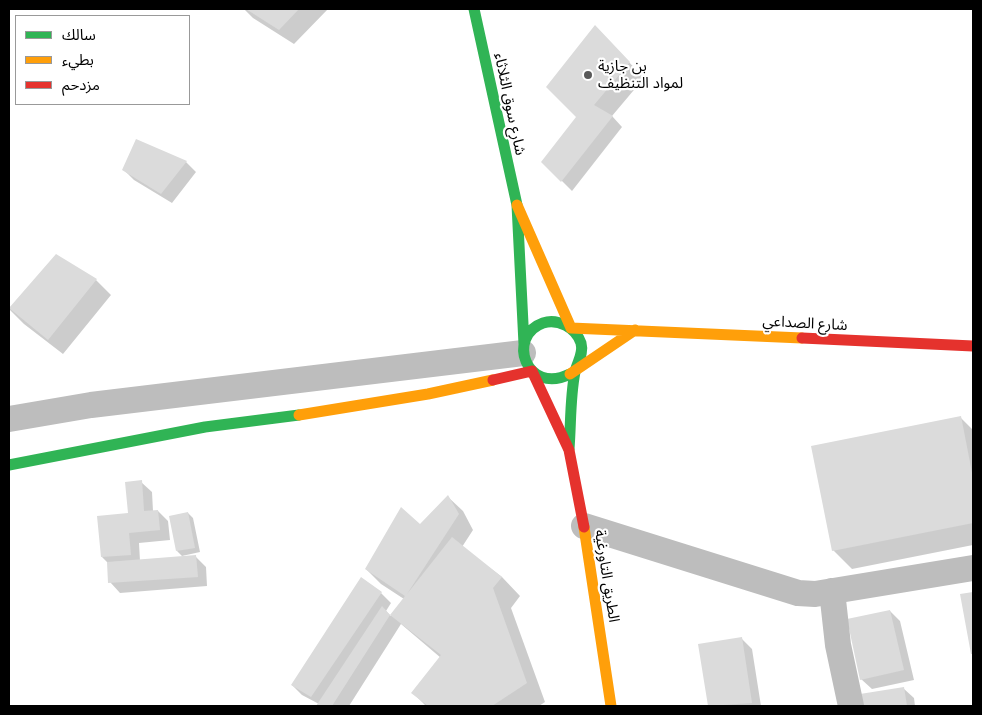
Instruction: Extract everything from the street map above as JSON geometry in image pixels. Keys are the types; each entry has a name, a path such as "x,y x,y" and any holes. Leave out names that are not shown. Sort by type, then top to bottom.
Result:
{"street":[{"name":"شارع سوق الثلاثاء","path":"474,9 517,205"},
{"path":"517,205 571,328 578,335 582,353 575,371 569,450"},
{"path":"517,205 526,356 569,450"},
{"path":"526,356 535,328 543,323 553,321 571,328"},
{"name":"شارع الصداعي","path":"571,328 973,346"},
{"path":"526,356 548,380 558,380 575,371 635,330"},
{"path":"9,420 91,405 526,356"},
{"path":"9,465 205,427 340,410 428,394 526,356"},
{"name":"الطريق التاورغية","path":"569,450 584,526 611,706"},
{"path":"584,526 798,594 832,591 973,568"},
{"path":"832,591 838,645 851,706"}],"building":[{"path":"246,9 299,9 279,30"},
{"name":"بن جازية لمواد التنظيف","path":"595,25 630,62 594,105 613,116 561,182 541,162 576,117 546,87"},
{"path":"136,139 187,161 161,194 122,170"},
{"path":"56,254 97,279 48,340 9,308"},
{"path":"961,416 973,478 973,523 832,551 811,446"},
{"path":"142,480 144,511 158,510 160,530 129,533 131,555 101,557 97,516 128,513 125,482"},
{"path":"448,495 459,514 407,594 452,537 502,577 493,588 527,683 492,706 428,706 411,693 441,655 390,615 405,596 365,569 401,507 420,524"},
{"path":"188,512 195,548 176,551 169,516"},
{"path":"196,555 198,577 108,583 107,562"},
{"path":"361,577 382,592 311,697 291,685"},
{"path":"973,592 973,654 971,654 960,594"},
{"path":"382,606 390,615 332,706 316,706"},
{"path":"890,610 904,670 860,680 847,619"},
{"path":"742,637 752,703 708,706 698,644"},
{"path":"904,687 907,706 862,706 860,694"}],"traffic: fast":[{"path":"474,9 517,205 524,344"},
{"path":"569,449 572,391 575,372 582,351 581,343 571,329 560,323 543,323 532,330 525,340 524,351 526,362 532,371 542,377 555,379 570,374"},
{"path":"9,465 205,427 299,415"}],"traffic: slow":[{"path":"517,205 571,328 802,338"},
{"path":"570,374 635,330"},
{"path":"299,415 428,394 493,380"},
{"path":"584,527 611,706"}],"traffic: jam":[{"path":"802,338 973,346"},
{"path":"493,380 532,371 569,450 584,527"}],"place":[{"name":"بن جازية لمواد التنظيف","path":"588,75"}]}
